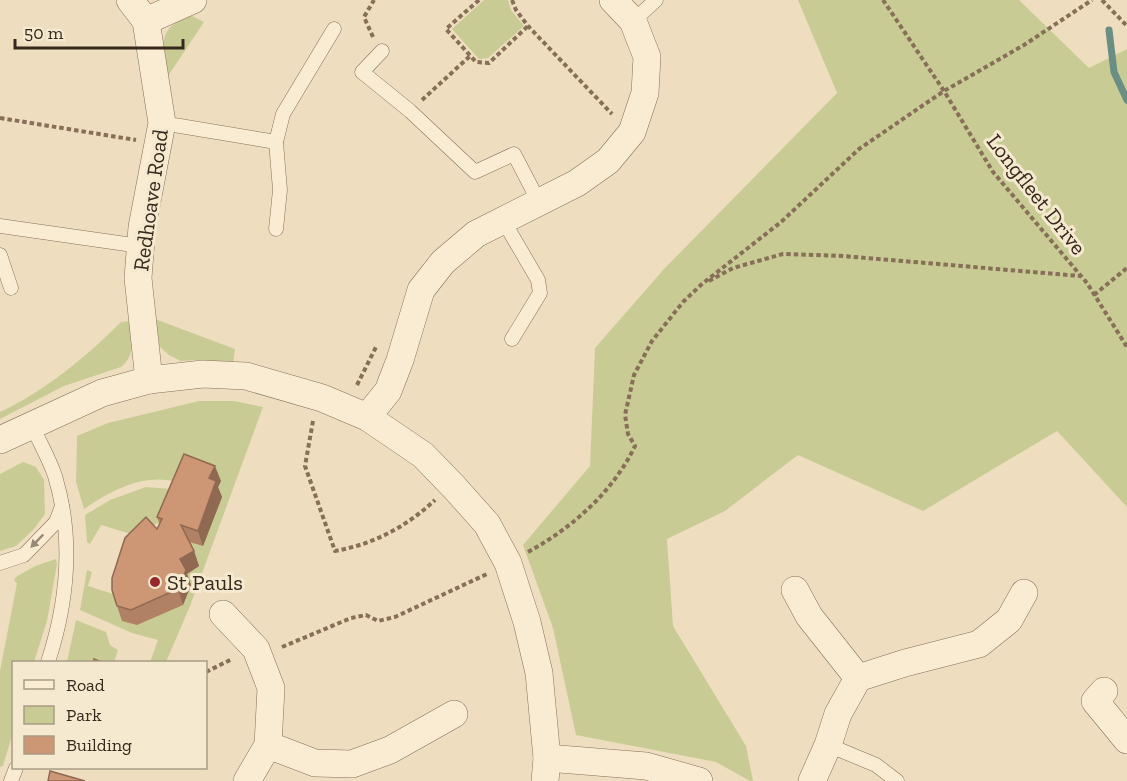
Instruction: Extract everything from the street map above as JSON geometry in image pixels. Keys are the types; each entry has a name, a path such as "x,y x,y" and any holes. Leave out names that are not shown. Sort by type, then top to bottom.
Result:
{"street":[{"name":"Redhoave Road","path":"130,0 146,21 159,134 142,227 138,278 149,380"},
{"path":"146,21 193,0"},
{"path":"367,417 388,391 421,290 442,262 476,234 577,183 608,161 632,132 645,93 647,57 633,21 613,0"},
{"path":"0,440 102,393 149,380 203,374 246,376 322,398 367,417 423,455 454,487 487,524 508,563 527,622 539,673 546,769 646,766 699,781"},
{"path":"795,590 809,616 858,678"},
{"path":"812,781 828,745 838,714 858,678 979,644 1010,620 1024,593"},
{"path":"223,614 256,649 271,688 268,745 247,781"},
{"path":"1104,691 1095,701 1127,740"},
{"path":"268,745 315,763 352,764 390,750 454,714"}],"lane":[{"path":"633,21 656,0"},
{"path":"276,229 280,190 276,142 283,114 334,29"},
{"path":"382,51 362,72 410,111 475,172 514,154 538,202"},
{"path":"159,134 276,142"},
{"path":"503,220 538,280 540,293 512,339"},
{"path":"0,226 140,246"},
{"path":"0,255 11,288"},
{"path":"32,425 54,474 63,506 68,549 66,590 49,661"},
{"path":"0,563 24,555 56,522 63,506"},
{"path":"828,745 876,765 897,781"}],"path":[{"path":"374,0 364,17 369,32 382,51"},
{"path":"479,0 447,29 476,63 489,63 528,26"},
{"path":"512,0 516,10 528,26 622,124 623,144"},
{"name":"Longfleet Drive","path":"883,0 944,91 993,172 1080,276 1127,347"},
{"path":"207,672 234,658 259,657 351,618 366,615 378,621 395,617 551,540 609,490 627,464 635,446 628,434 625,415 634,375 652,341 683,302 702,284 781,222 859,150 944,91 1024,45 1092,0"},
{"path":"1102,0 1127,26"},
{"path":"410,111 470,56"},
{"path":"0,118 104,134 159,134"},
{"path":"702,284 733,268 783,254 843,256 1080,276"},
{"path":"1094,295 1127,268"},
{"path":"357,385 370,356 382,338"},
{"path":"322,398 313,417 305,466 335,551 353,548 382,538 419,515 435,500"}],"green space":[{"path":"484,0 508,0 511,10 524,26 488,58 479,59 452,29"},
{"path":"798,0 1019,0 1089,68 1127,49 1127,507 1057,431 923,511 798,455 725,511 667,539 673,626 746,746 753,781 750,781 716,762 576,735 553,628 523,545 590,466 595,348 664,269 837,93"},
{"path":"190,15 204,22 168,76 163,47 164,39 172,26"},
{"path":"155,319 235,349 233,363 181,361 169,355 160,347 153,335"},
{"path":"132,321 131,352 121,367 64,386 0,419 0,412 49,384 94,348 121,322"},
{"path":"199,401 234,401 263,407 190,606 166,661 150,661 158,640 132,633 80,610 87,570 92,572 88,586 113,594 118,578 185,575 186,541 203,546 176,482 152,480 128,485 84,509 76,482 77,436 108,423"},
{"path":"23,462 36,467 44,480 45,514 33,530 16,546 0,551 0,474"},
{"path":"146,487 170,489 159,523 131,534 101,525 90,544 87,542 85,515 110,500"},
{"path":"56,559 47,621 34,661 12,661 12,735 3,766 0,767 0,671 17,583 14,580 35,566"},
{"path":"76,620 106,632 110,645 118,650 114,661 67,661"}],"building":[{"path":"184,454 215,466 209,478 216,481 198,531 181,525 194,551 180,559 186,570 178,589 131,610 117,606 112,590 112,578 125,538 146,517 157,529 162,519 157,517"},
{"path":"50,771 85,781 48,781"}],"waterway":[{"path":"1109,30 1114,72 1127,100"}],"place":[{"name":"St Pauls","path":"155,582"}]}
